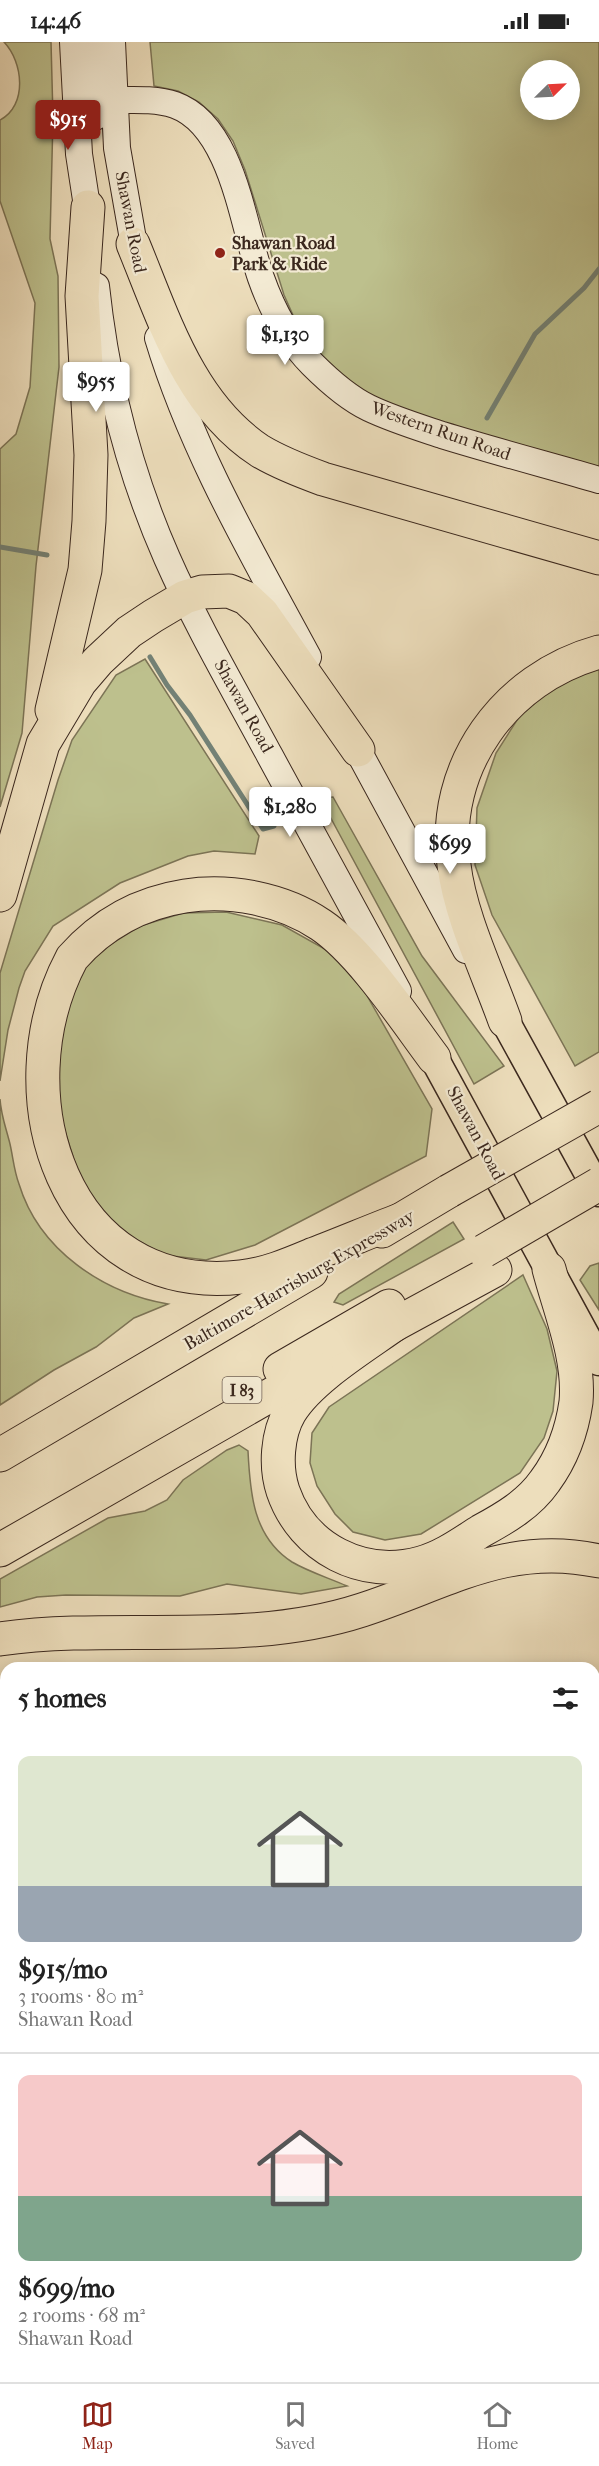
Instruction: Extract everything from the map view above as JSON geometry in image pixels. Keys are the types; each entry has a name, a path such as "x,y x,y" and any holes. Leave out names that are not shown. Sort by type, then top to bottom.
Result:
{"highway":[{"path":"0,895 65,660 85,570 91,455 82,296 88,207"},
{"path":"133,244 188,372 211,406 236,432 261,451 323,479 599,558"},
{"path":"43,744 80,682 98,661 129,632 185,597 217,590 230,591 246,598 262,613 358,750"},
{"path":"505,1021 460,897 453,865 453,817 456,794 476,745 491,722 511,700 532,683 557,668 579,657 599,652"},
{"path":"400,1220 267,1272 242,1277 217,1279 188,1277 156,1270 126,1258 82,1226 50,1189 38,1165 29,1142 21,1096 26,1042 45,995 61,970 101,930 121,917 147,905 198,894 224,894 275,904 321,925 344,944 366,969 435,1058"},
{"name":"Baltimore-Harrisburg Expressway","path":"0,1455 599,1106"},
{"name":"I 83","path":"0,1529 490,1260 599,1184"},
{"path":"549,1269 572,1354 576,1400 572,1422 557,1462 544,1483 514,1512 440,1556 413,1564 382,1568 360,1565 340,1557 319,1543 300,1525 289,1508 278,1459 281,1437 289,1414 302,1395 398,1322 490,1260 599,1210"},
{"path":"0,1550 398,1322"},
{"path":"0,1639 72,1634 239,1632 283,1628 361,1611 483,1566 515,1558 549,1555 599,1561"}],"main road":[{"name":"Shawan Road","path":"73,42 79,154 88,207 99,318 116,405 151,519 185,597 599,1361"},
{"name":"Shawan Road","path":"91,42 117,148 133,244 159,342 185,414 211,475 599,1192"},
{"name":"Shawan Road","path":"88,207 90,143 107,101 112,42"},
{"name":"Western Run Road","path":"107,101 152,101 175,105 195,116 211,132 233,184 261,279 275,311 290,337 310,363 337,387 368,408 411,425 599,480"}],"green space":[{"path":"4,42 51,42 53,118 50,239 58,276 59,367 36,566 22,733 0,807 0,449 16,434 30,387 35,303 0,201 0,120 15,104 20,83 15,61"},
{"path":"150,42 599,42 599,470 466,433 371,399 345,381 301,333 284,295 245,170 233,141 218,119 199,102 178,91 154,86"},
{"path":"145,659 259,836 255,854 214,851 188,856 120,883 53,926 25,971 19,988 8,1030 0,1081 0,973 58,780 72,740 116,675"},
{"path":"599,666 599,1052 575,1066 492,915 475,865 477,808 496,753 519,717 553,687"},
{"path":"333,797 422,956 504,1066 474,1084 320,798"},
{"path":"226,912 282,925 332,953 366,994 432,1109 426,1156 255,1245 206,1260 164,1255 91,1214 42,1058 77,974 103,949 140,926 183,913"},
{"path":"0,1099 17,1179 28,1208 42,1229 77,1265 98,1279 120,1290 168,1304 134,1318 96,1347 54,1370 0,1405"},
{"path":"453,1222 464,1239 343,1305 334,1302 339,1294"},
{"path":"599,1263 599,1310 580,1280 590,1266"},
{"path":"523,1275 547,1329 557,1371 553,1411 544,1438 520,1473 421,1534 385,1540 353,1532 335,1514 317,1486 310,1463 312,1433 329,1407"},
{"path":"239,1445 248,1451 250,1483 256,1513 269,1540 292,1562 347,1586 301,1594 227,1584 180,1596 66,1595 37,1597 0,1607 0,1579 108,1518 145,1511 167,1500 183,1480 227,1450"}],"waterway":[{"path":"487,418 535,334 584,288 599,269"},
{"path":"0,547 47,555"},
{"path":"150,657 263,829 274,826"}],"place":[{"name":"Shawan Road Park & Ride","path":"220,253"}]}
